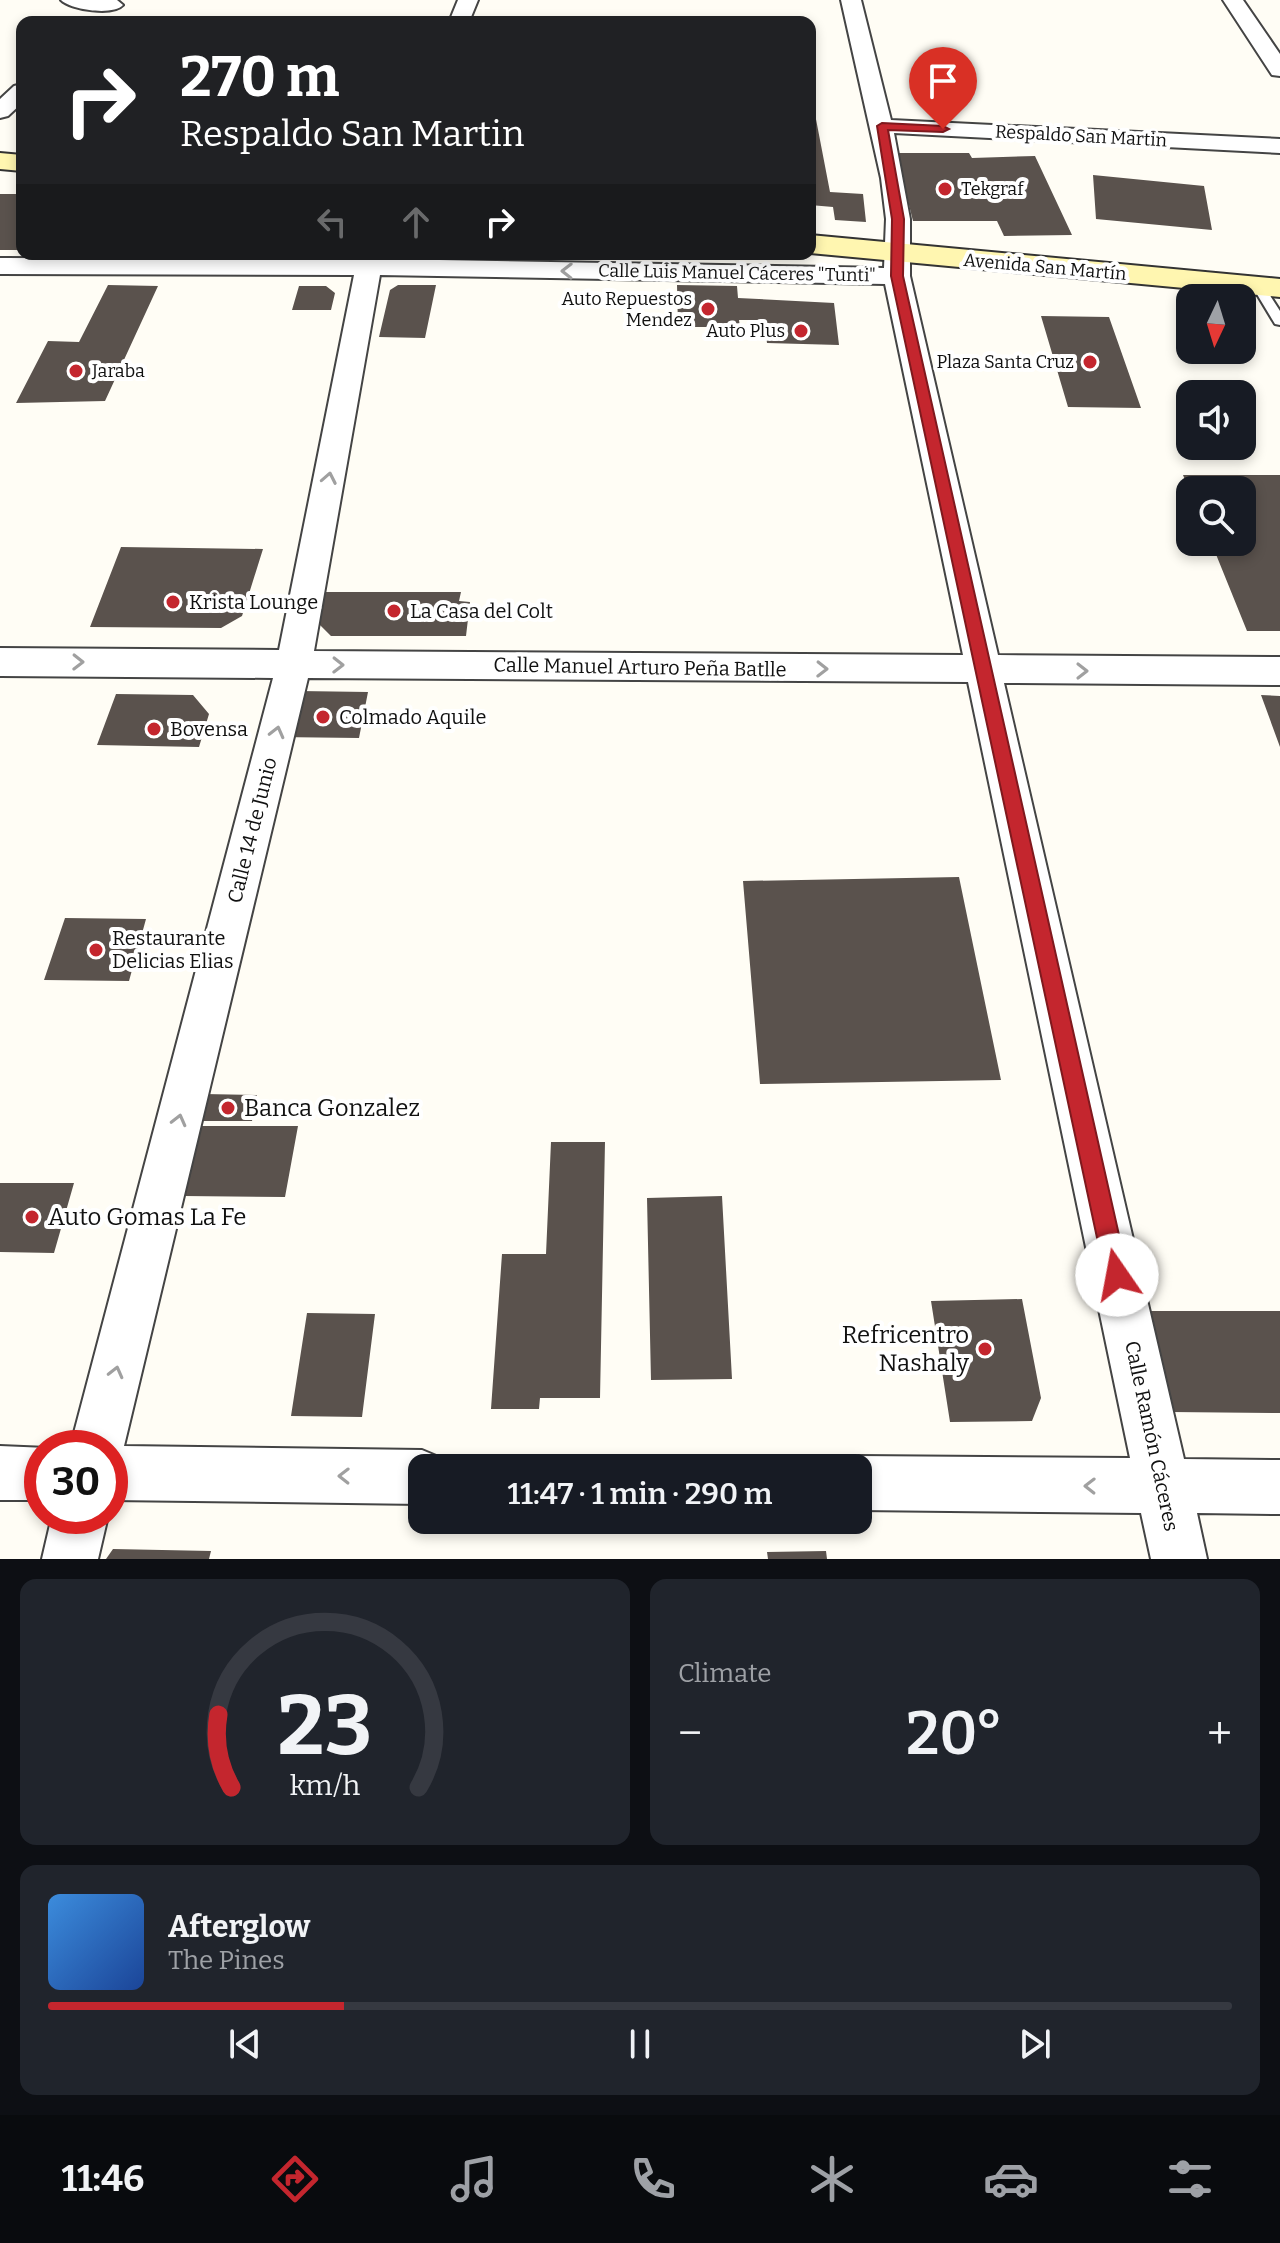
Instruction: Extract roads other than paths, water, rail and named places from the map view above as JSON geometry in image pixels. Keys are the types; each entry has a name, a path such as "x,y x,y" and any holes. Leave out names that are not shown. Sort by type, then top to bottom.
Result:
{"main road":[{"name":"Avenida San Martín","path":"816,245 897,264 1269,287"}],"street":[{"path":"71,0 116,2"},
{"name":"Calle Ramón Cáceres","path":"851,0 882,126 898,219 897,264 1179,1559"},
{"path":"1233,0 1280,70"},
{"path":"101,16 116,2"},
{"path":"1252,31 1280,31"},
{"path":"0,111 16,96"},
{"name":"Respaldo San Martin","path":"882,126 1280,146"},
{"name":"Calle Luis Manuel Cáceres \"Tunti\"","path":"0,266 370,260 897,264"},
{"name":"Calle 14 de Junio","path":"102,1430 294,664 370,260"},
{"name":"Calle Manuel Arturo Peña Batlle","path":"0,662 1280,671"},
{"path":"0,1473 24,1473"},
{"path":"128,1473 408,1477"},
{"path":"872,1483 1280,1487"},
{"path":"70,1559 76,1534"}],"lane":[{"path":"1269,287 1280,321"}],"place":[{"name":"Tekgraf","path":"945,189"},
{"name":"Auto Repuestos Mendez","path":"708,309"},
{"name":"Auto Plus","path":"801,331"},
{"name":"Plaza Santa Cruz","path":"1090,362"},
{"name":"Jaraba","path":"76,371"},
{"name":"Krista Lounge","path":"173,602"},
{"name":"La Casa del Colt","path":"394,611"},
{"name":"Colmado Aquile","path":"323,717"},
{"name":"Bovensa","path":"154,729"},
{"name":"Restaurante Delicias Elias","path":"96,950"},
{"name":"Banca Gonzalez","path":"228,1108"},
{"name":"Auto Gomas La Fe","path":"32,1217"},
{"name":"Refricentro Nashaly","path":"985,1349"}]}
